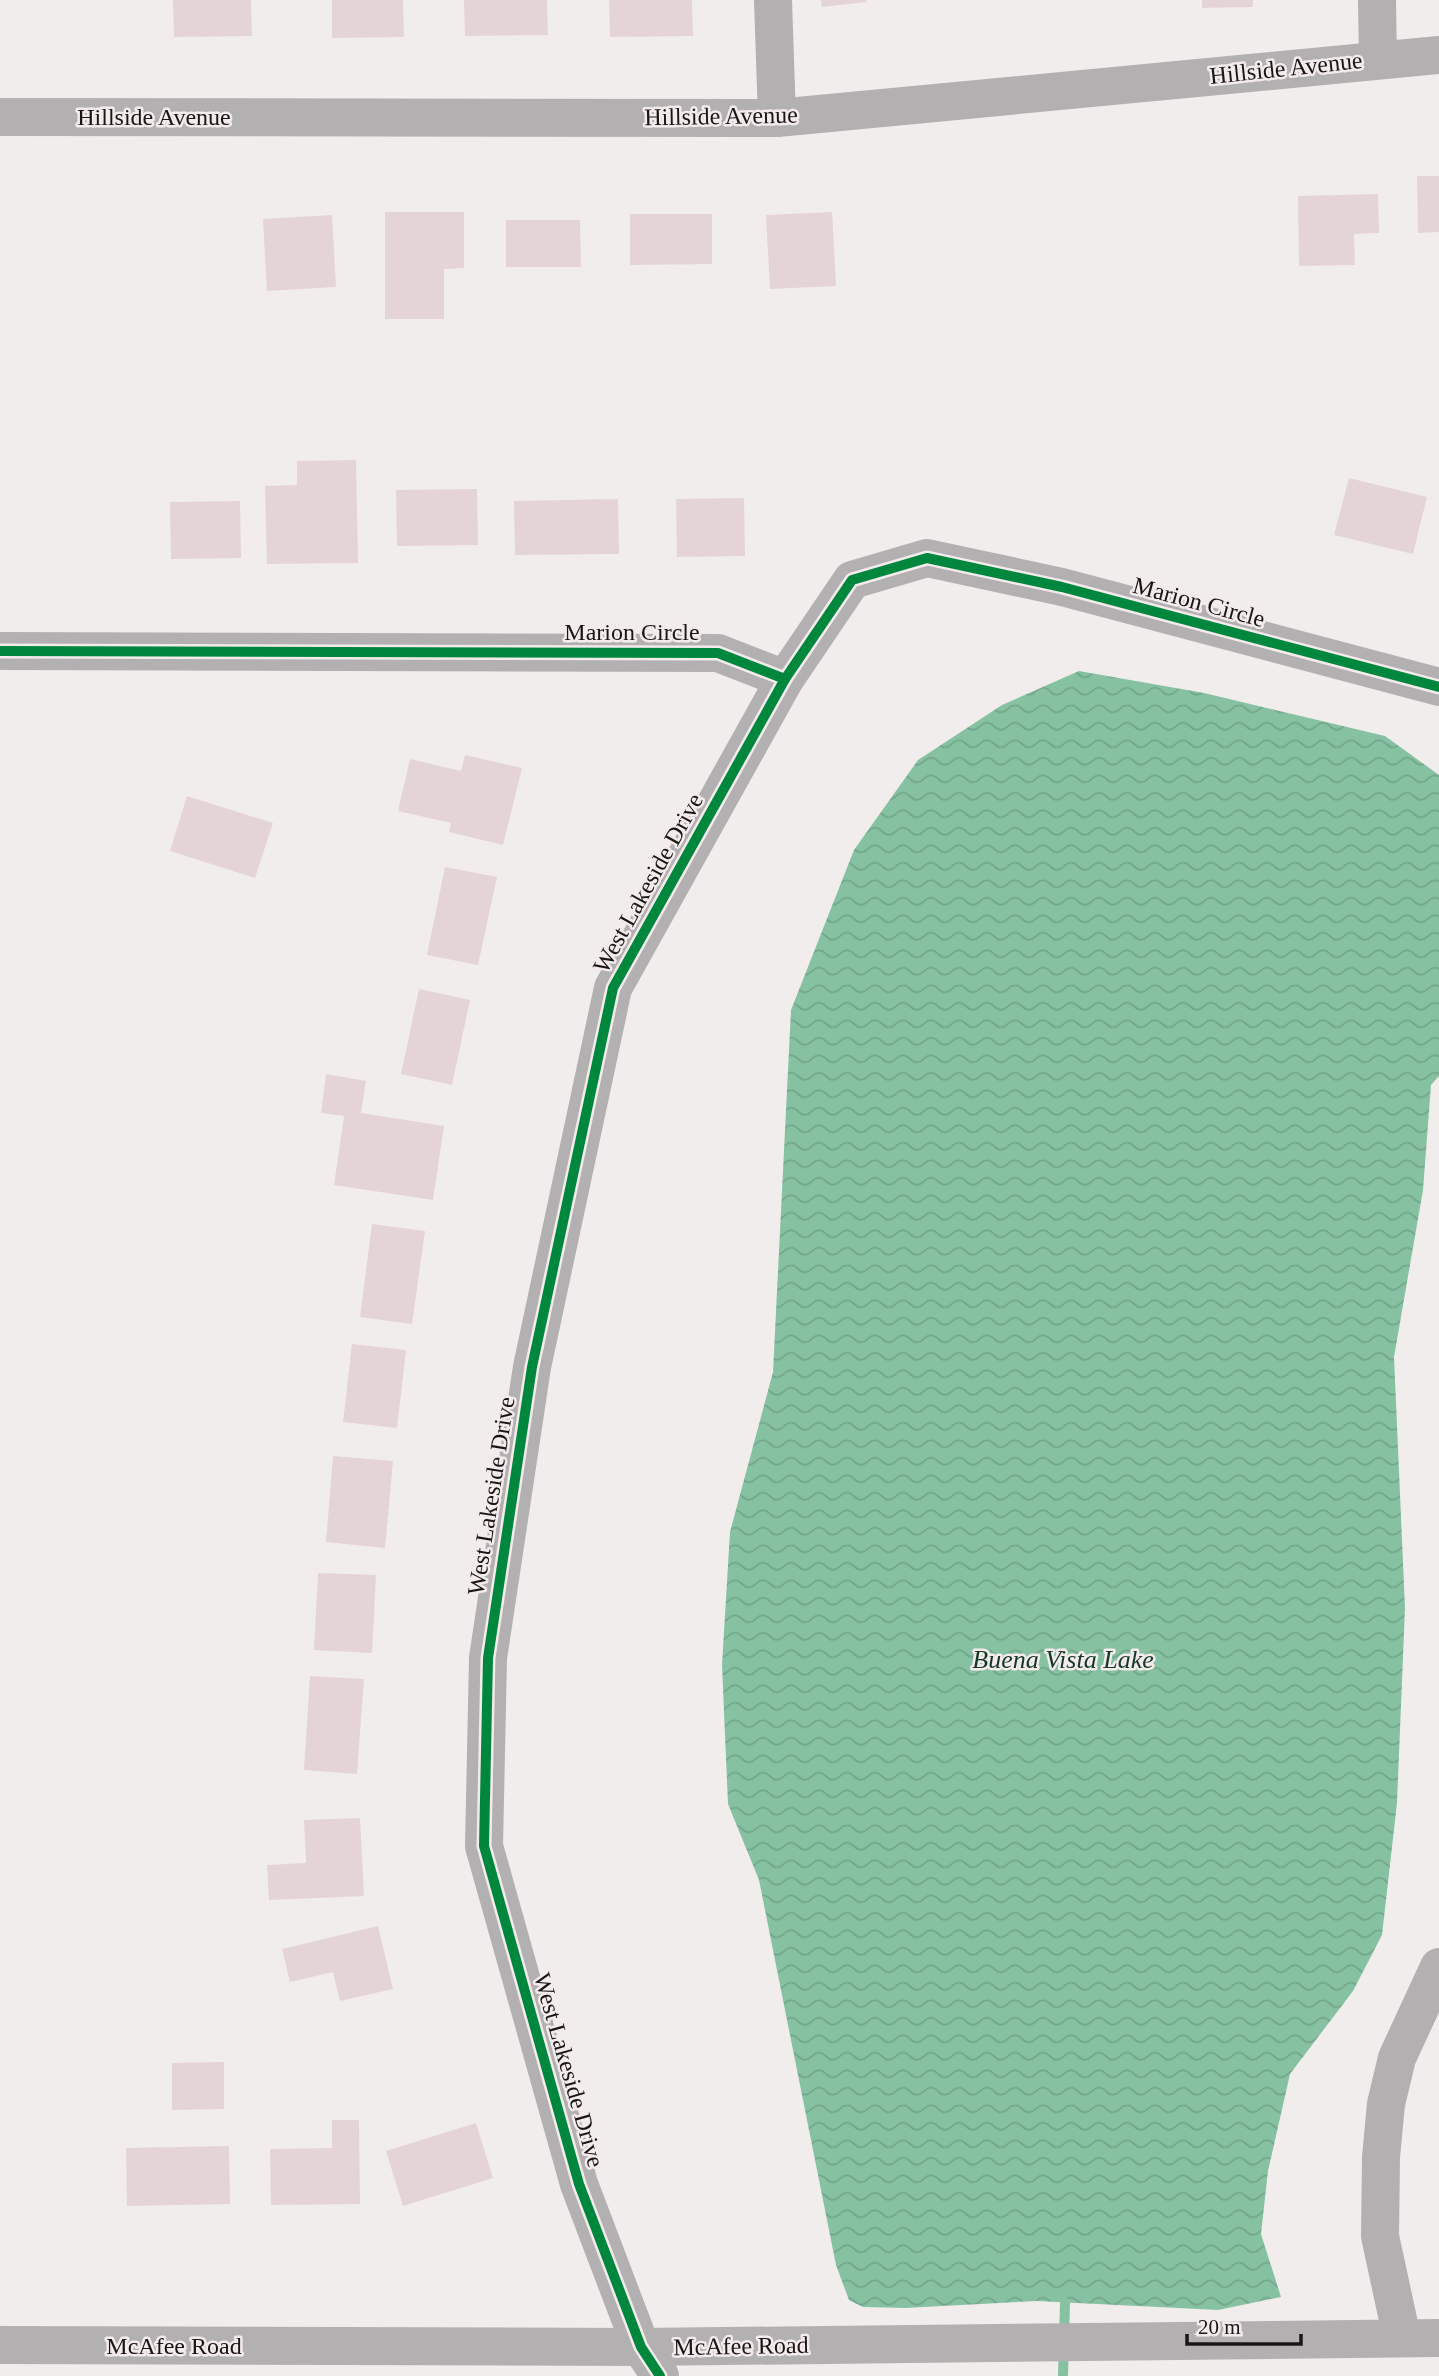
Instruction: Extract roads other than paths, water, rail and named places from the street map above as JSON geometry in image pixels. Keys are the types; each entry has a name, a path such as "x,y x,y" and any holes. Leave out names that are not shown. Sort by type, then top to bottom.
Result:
{"street":[{"path":"774,0 776,118"},
{"path":"1377,0 1378,59"},
{"name":"Hillside Avenue","path":"0,117 776,118 1439,55"},
{"name":"Marion Circle","path":"0,651 718,653 785,679 852,580 927,558 1062,587 1439,687"},
{"name":"West Lakeside Drive","path":"650,2362 579,2184 484,1846 488,1658 533,1367 613,988 785,679"},
{"path":"1421,2338 1380,2236 1381,2157 1385,2104 1397,2058 1439,1967"},
{"name":"McAfee Road","path":"0,2345 650,2362 1421,2338"}],"water":[{"name":"Buena Vista Lake","path":"1079,671 1204,693 1385,736 1439,775 1439,1076 1431,1085 1423,1190 1394,1357 1405,1608 1397,1803 1382,1935 1353,1991 1290,2074 1268,2171 1261,2234 1281,2297 1218,2310 1037,2301 905,2308 863,2307 849,2300 836,2265 759,1880 728,1804 722,1665 730,1532 773,1372 791,1010 854,850 918,760 1002,705"}],"waterway":[{"path":"1063,2376 1065,2303"}]}
